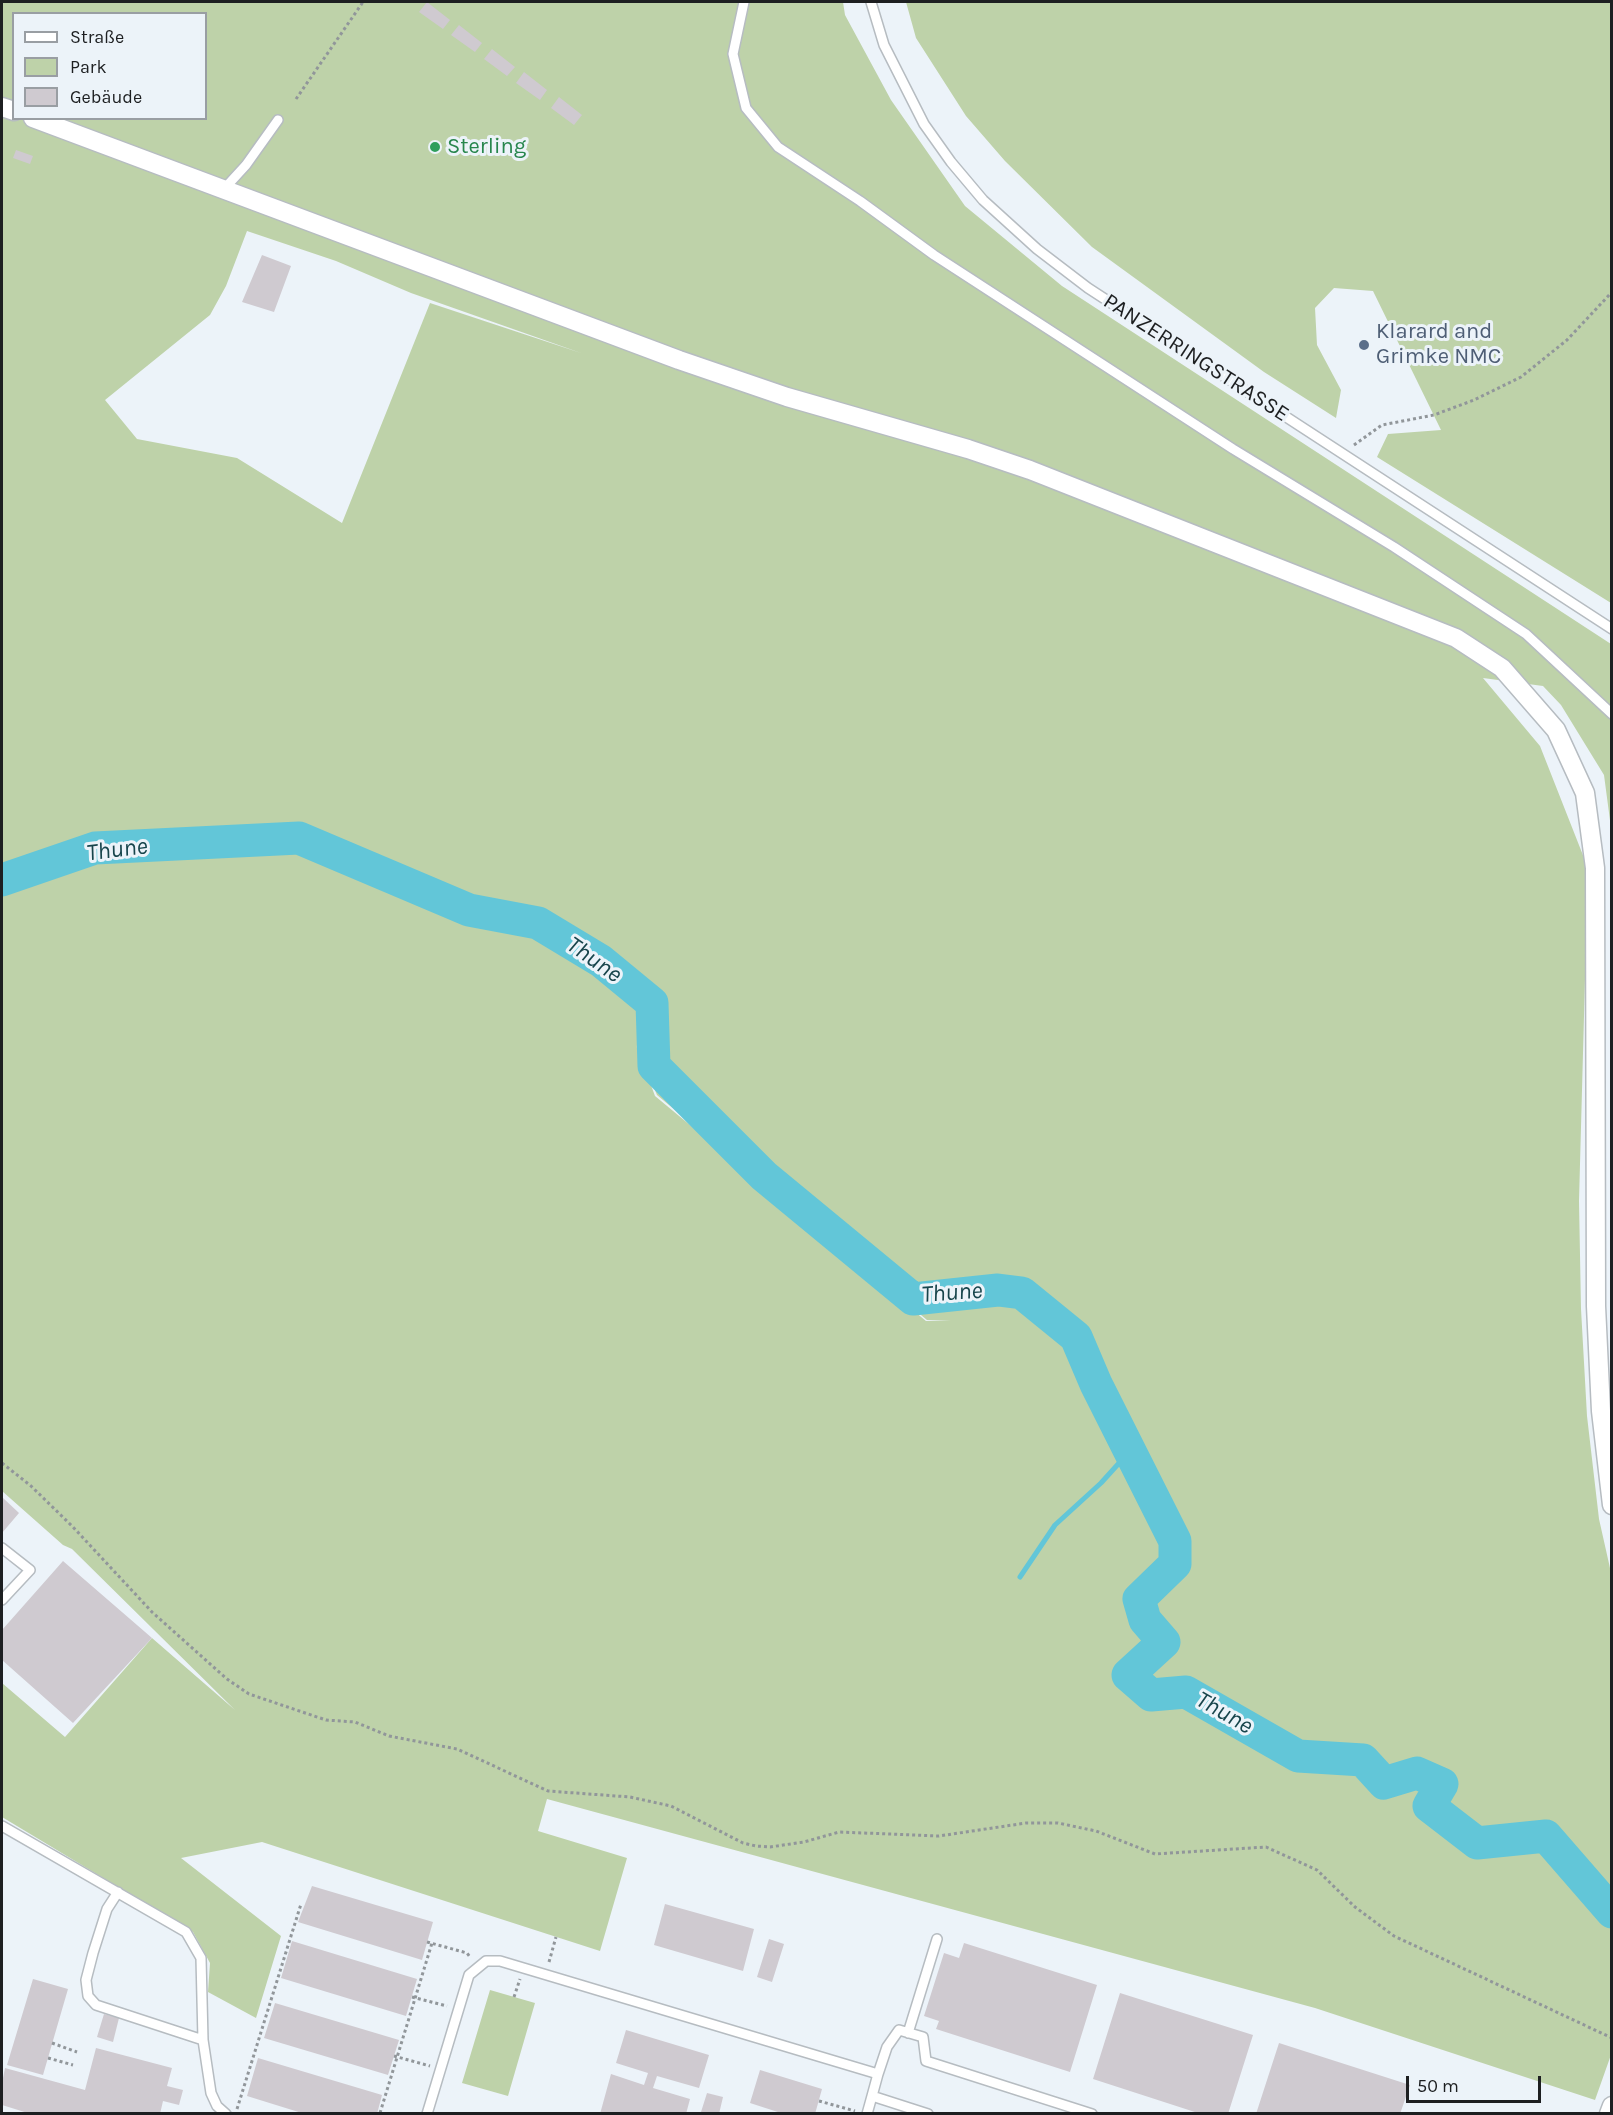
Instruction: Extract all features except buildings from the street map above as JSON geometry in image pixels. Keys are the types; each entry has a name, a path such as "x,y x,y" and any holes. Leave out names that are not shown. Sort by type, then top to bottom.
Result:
{"street":[{"path":"38,120 679,360 787,397 968,449 1030,470 1456,638 1502,668 1556,730 1585,793 1595,868 1596,1306 1601,1411 1611,1505"},
{"path":"1609,2114 1611,2106"}],"lane":[{"path":"744,2 733,54 746,108 778,147 860,201 934,255 1233,449 1394,547 1526,634 1611,714"},
{"name":"PANZERRINGSTRASSE","path":"871,2 884,45 924,124 951,162 983,200 1037,249 1088,288 1611,629"},
{"path":"224,189 246,165 278,120"},
{"path":"2,1548 30,1570 2,1600"},
{"path":"2,1826 186,1932 201,1958 203,2040 211,2093 226,2114"},
{"path":"118,1892 107,1909 93,1953 86,1980 88,1996 96,2005 203,2040"},
{"path":"908,2033 937,1939"},
{"path":"427,2114 469,1975 486,1961 500,1961 878,2074"},
{"path":"866,2114 887,2047 899,2030 923,2037 926,2061 1092,2114"},
{"path":"872,2096 928,2114"}],"path":[{"path":"297,99 363,2"},
{"path":"1342,454 1382,425 1434,415 1474,400 1521,377 1567,340 1611,292"},
{"path":"2,1462 65,1519 152,1612 227,1678 249,1694 326,1720 355,1722 388,1736 457,1749 548,1791 630,1797 670,1806 743,1843 756,1846 770,1847 804,1842 839,1832 939,1836 1026,1823 1058,1823 1096,1831 1155,1854 1266,1847 1317,1870 1355,1907 1394,1936 1611,2038"},
{"path":"236,2114 301,1904"},
{"path":"545,1974 556,1938"},
{"path":"379,2113 429,1943 467,1953 477,1967"},
{"path":"413,1997 458,2009"},
{"path":"52,2043 77,2052"},
{"path":"396,2056 440,2069"},
{"path":"48,2058 73,2065"},
{"path":"819,2101 866,2114"}],"green space":[{"path":"2,2 843,2 845,15 891,100 965,206 1062,286 1611,644 1611,828 1604,775 1561,705 1543,686 1483,678 1540,746 1588,868 1579,1201 1581,1309 1587,1416 1599,1519 1612,1577 1612,2052 1595,2100 1315,2008 547,1799 538,1831 627,1858 600,1951 262,1842 181,1858 281,1936 256,2018 208,1992 210,1963 193,1932 2,1817 2,1683 65,1737 152,1638 235,1710 72,1549 63,1545 2,1491","holes":["247,231 336,261 411,293 581,353 430,303 342,523 237,458 137,439 105,400 210,315 226,286","636,1045 657,1095 927,1320 951,1321 926,1321 655,1096"]},
{"path":"906,2 1611,2 1611,603 1377,457 1388,434 1441,430 1373,291 1334,288 1315,308 1317,345 1341,390 1336,418 1264,372 1092,247 1005,161 966,116 916,38"},
{"path":"490,1990 535,2003 508,2096 462,2083"}],"waterway":[{"name":"Thune","path":"2,880 95,848 299,838 469,910 538,923 601,961 652,1003 654,1066 764,1176 913,1299 998,1290 1022,1293 1076,1337 1096,1384 1175,1541 1175,1564 1139,1599 1145,1620 1164,1642 1128,1675 1151,1695 1186,1692 1298,1756 1363,1760 1384,1783 1417,1773 1442,1784 1429,1806 1477,1843 1546,1836 1612,1912"},
{"path":"1020,1577 1055,1525 1101,1483 1130,1451"}],"place":[{"name":"Sterling","path":"435,147"},
{"name":"Klarard and Grimke NMC","path":"1364,345"}]}
